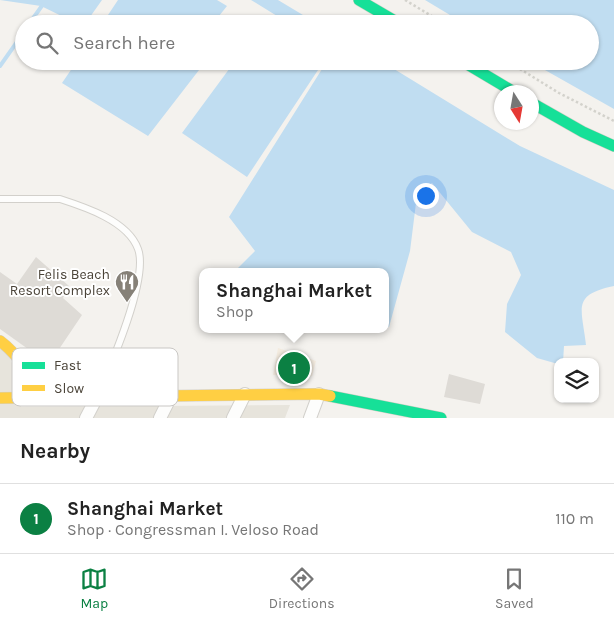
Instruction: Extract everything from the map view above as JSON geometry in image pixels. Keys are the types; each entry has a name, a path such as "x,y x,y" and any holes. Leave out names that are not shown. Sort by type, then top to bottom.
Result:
{"main road":[{"path":"359,0 385,15"},
{"path":"477,70 502,85"},
{"path":"539,107 583,132 614,146"},
{"path":"0,341 12,351"},
{"path":"178,396 319,394 372,402 441,418"}],"street":[{"path":"233,418 246,394"},
{"path":"310,418 319,394"},
{"path":"86,418 92,406"},
{"path":"160,418 166,406"}],"lane":[{"path":"0,199 60,199 110,220 128,235 138,247 142,261 117,348"}],"path":[{"path":"405,0 429,15"},
{"path":"522,70 559,93 614,120"}],"shaded area":[{"path":"0,348 9,355 12,363 12,406 290,405 285,418 0,418"},
{"path":"278,348 316,361 312,376 273,375"}],"water":[{"path":"0,0 102,0 91,15 60,15 41,6"},
{"path":"118,0 217,0 227,6 220,15 108,15"},
{"path":"251,0 278,0 303,15 275,15"},
{"path":"425,0 614,0 614,109 545,70 599,70 599,15 450,15"},
{"path":"71,70 199,70 148,136 62,83"},
{"path":"228,70 318,70 247,177 182,133"},
{"path":"321,70 396,70 520,146 614,190 614,286 591,294 585,299 582,305 582,312 586,345 564,346 563,358 554,358 554,363 537,358 505,332 507,304 521,275 511,252 472,232 432,183 417,195 410,251 389,327 389,268 238,268 255,251 229,217"}],"building":[{"path":"36,257 69,286 63,298 82,315 60,348 27,348 0,329 0,272 17,284"},
{"path":"449,374 485,384 480,404 444,397"}],"waterway":[{"path":"35,15 46,0"},
{"path":"0,66 15,45"}],"traffic: fast":[{"path":"359,0 385,15"},
{"path":"477,70 502,85"},
{"path":"539,107 583,132 614,146"},
{"path":"330,396 441,418"}],"traffic: slow":[{"path":"0,341 12,352"},
{"path":"178,396 319,394 330,396"},
{"path":"0,398 12,398"}],"place":[{"name":"Felis Beach Resort Complex","path":"127,303"},
{"name":"Shanghai Market","path":"294,368"}]}
